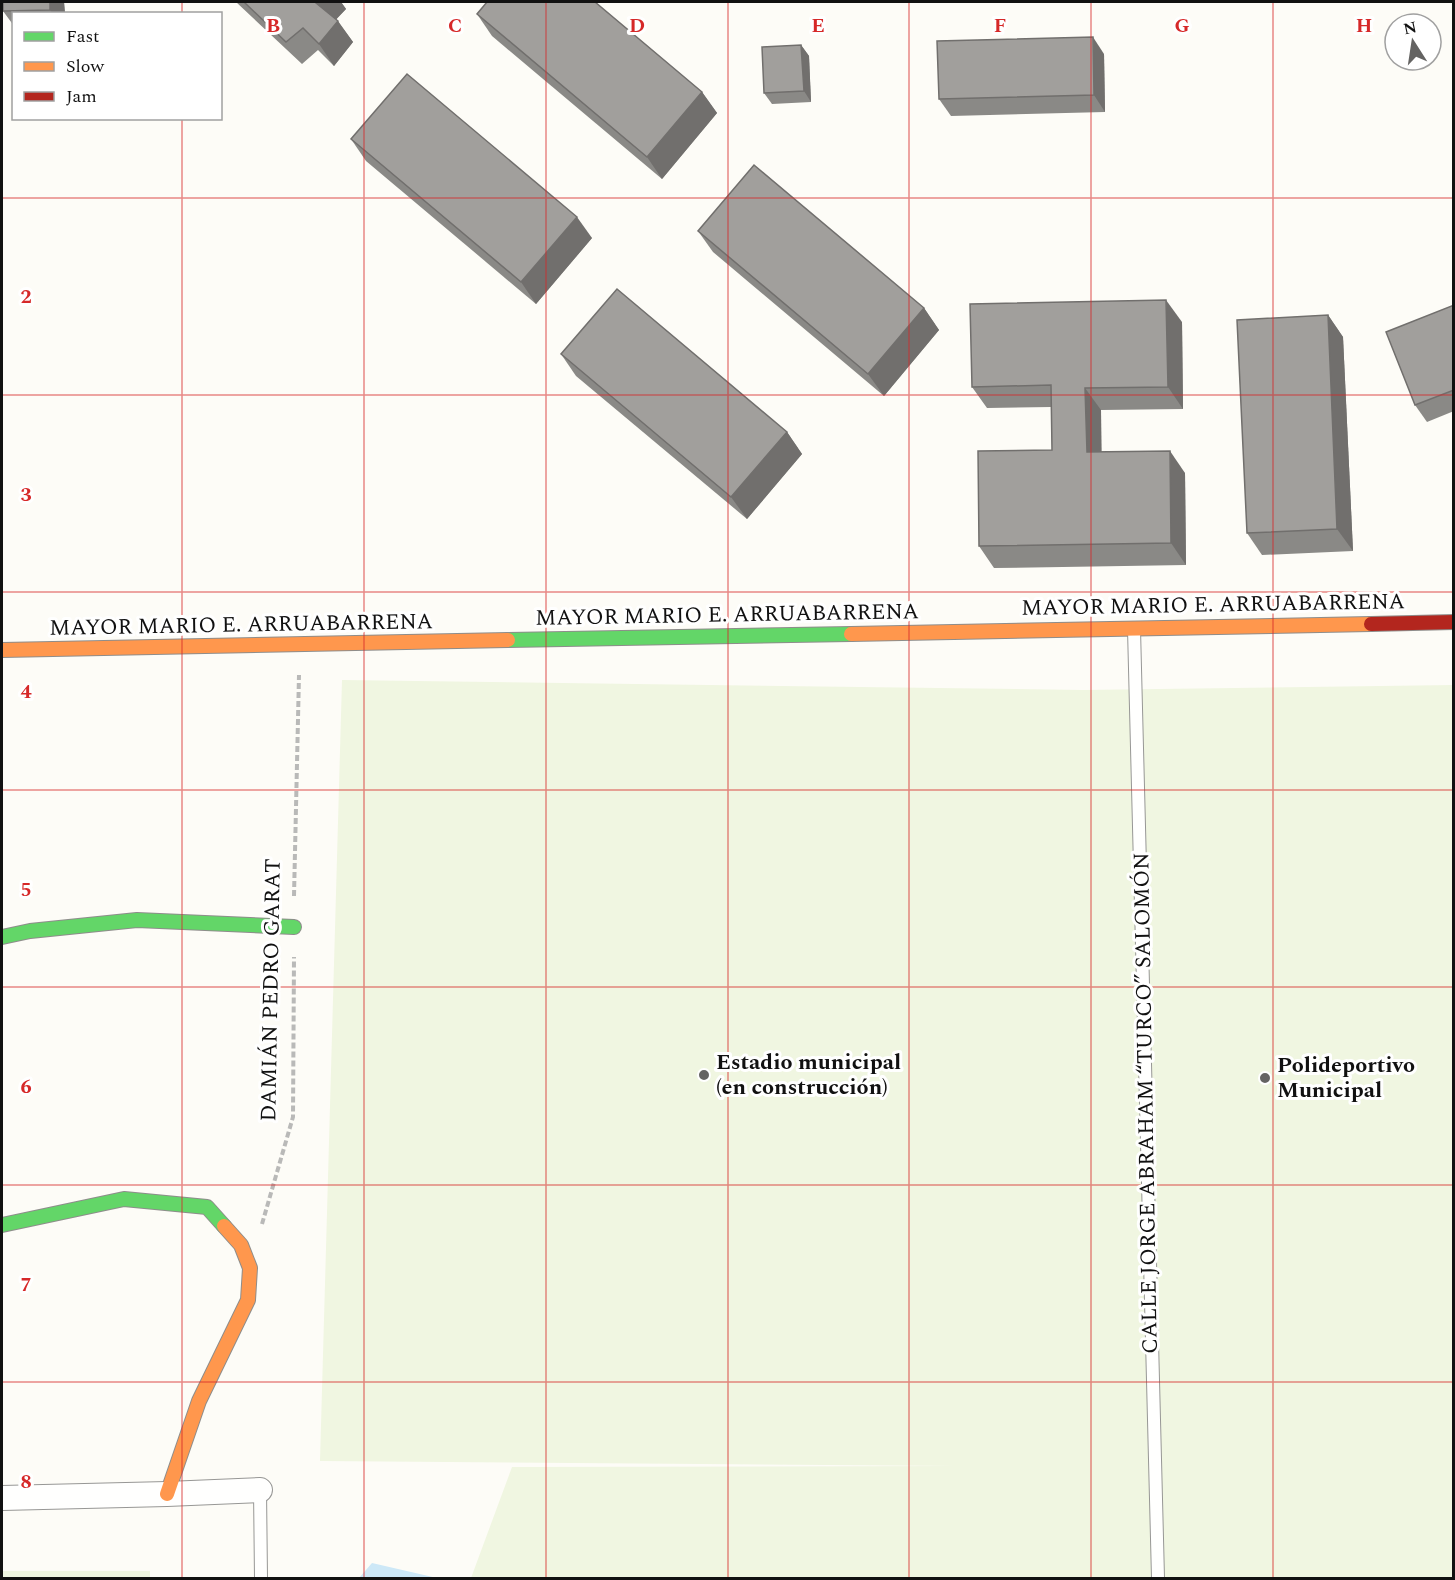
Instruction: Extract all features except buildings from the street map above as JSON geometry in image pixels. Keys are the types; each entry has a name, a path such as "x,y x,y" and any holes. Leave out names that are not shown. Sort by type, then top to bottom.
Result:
{"street":[{"name":"MAYOR MARIO E. ARRUABARRENA","path":"2,650 1454,622"},
{"path":"2,937 30,931 137,921 294,927"},
{"path":"2,1225 124,1199 207,1207 241,1245 250,1268 248,1300 199,1401 167,1494"},
{"path":"2,1498 260,1490"}],"lane":[{"name":"CALLE JORGE ABRAHAM “TURCO” SALOMÓN","path":"1134,627 1158,1578"},
{"path":"260,1490 261,1578"}],"path":[{"name":"DAMIÁN PEDRO GARAT","path":"262,1225 293,1117 294,927 300,644"}],"green space":[{"path":"342,680 1083,690 1453,685 1453,1578 471,1578 512,1467 957,1466 320,1461"},
{"path":"2,1571 150,1571 150,1578 2,1578"}],"water":[{"path":"372,1563 437,1578 359,1578"}],"traffic: fast":[{"path":"508,640 851,634"},
{"path":"2,937 30,931 137,920 294,927"},
{"path":"2,1225 124,1199 207,1207 224,1226"}],"traffic: slow":[{"path":"851,634 1371,624"},
{"path":"2,650 508,640"},
{"path":"167,1494 199,1401 248,1300 250,1268 241,1245 224,1226"}],"traffic: jam":[{"path":"1371,624 1454,622"}],"place":[{"name":"Estadio municipal (en construcción)","path":"704,1075"},
{"name":"Polideportivo Municipal","path":"1265,1078"}]}
